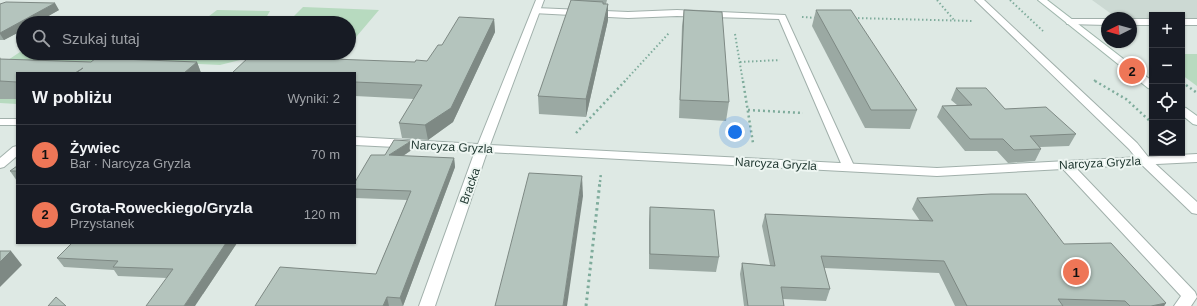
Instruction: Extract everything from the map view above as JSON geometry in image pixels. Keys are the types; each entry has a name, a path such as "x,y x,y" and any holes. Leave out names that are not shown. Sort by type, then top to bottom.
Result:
{"street":[{"name":"Bracka","path":"427,306 483,149 540,0"},
{"path":"979,0 1134,146 1145,161 1197,210"},
{"path":"1042,0 1149,84"},
{"path":"536,11 628,15 687,13 782,17 849,168"},
{"path":"1070,22 1101,22"},
{"path":"1137,22 1149,22"},
{"path":"1185,22 1197,22"},
{"path":"1185,112 1197,122"},
{"path":"0,122 16,122"},
{"name":"Narcyza Gryzla","path":"356,142 937,172 1197,158"},
{"path":"0,164 16,151"},
{"path":"1066,165 1190,296 1182,306"}],"path":[{"path":"937,0 954,20"},
{"path":"1010,0 1040,26 1046,37"},
{"path":"575,134 687,13"},
{"path":"732,15 754,145"},
{"path":"782,17 821,18"},
{"path":"852,18 1002,21"},
{"path":"740,62 801,59"},
{"path":"1093,79 1126,99 1149,120"},
{"path":"1185,84 1197,93"},
{"path":"748,110 826,114"},
{"path":"586,306 602,169"}],"shaded area":[{"path":"1092,0 1197,0 1197,19 1185,18 1185,12 1149,12 1149,18 1137,18 1137,12 1109,12"}],"green space":[{"path":"303,7 379,10 356,37 356,16 294,16"},
{"path":"217,10 270,11 267,16 209,16"},
{"path":"1185,54 1197,54 1197,86 1185,77"},
{"path":"16,55 16,60 240,60 220,65 157,62 150,68 201,72 16,72 16,104 0,103 0,62 5,62"}],"building":[{"path":"571,0 603,2 603,4 608,4 586,99 538,96"},
{"path":"6,2 55,3 31,16 16,16 16,24 0,33 0,4"},
{"path":"684,10 722,12 729,102 680,100"},
{"path":"816,10 851,10 917,110 871,110"},
{"path":"459,17 494,19 451,108 425,125 399,123 422,85 356,82 356,72 233,72 246,60 427,61 438,45 442,45"},
{"path":"0,59 91,62 94,60 146,60 197,62 185,72 77,72 83,68 77,72 16,72 16,82 0,81"},
{"path":"956,88 986,88 1005,109 1046,107 1076,134 1030,136 1041,149 1014,150 1003,139 970,139 942,106 972,105"},
{"path":"394,140 411,141 389,155 454,158 400,298 387,297 383,306 255,306 280,267 376,274 411,191 356,189 356,180 371,155 385,155"},
{"path":"16,167 16,171 10,171"},
{"path":"529,173 582,176 563,306 495,306"},
{"path":"991,194 1026,194 1064,244 1111,243 1166,303 1151,306 1130,306 1125,301 1058,299 1063,306 967,306 944,261 821,256 830,289 781,287 784,306 748,306 742,263 775,266 765,214 933,221 917,198"},
{"path":"650,207 714,210 719,257 650,254"},
{"path":"71,244 225,244 184,306 146,306 173,269 113,267 118,261 57,258"},
{"path":"0,251 11,251 0,262"},
{"path":"56,297 66,306 48,306"}],"place":[{"name":"Grota-Roweckiego/Gryzla","path":"1132,71"},
{"name":"Żywiec","path":"1076,272"}]}
